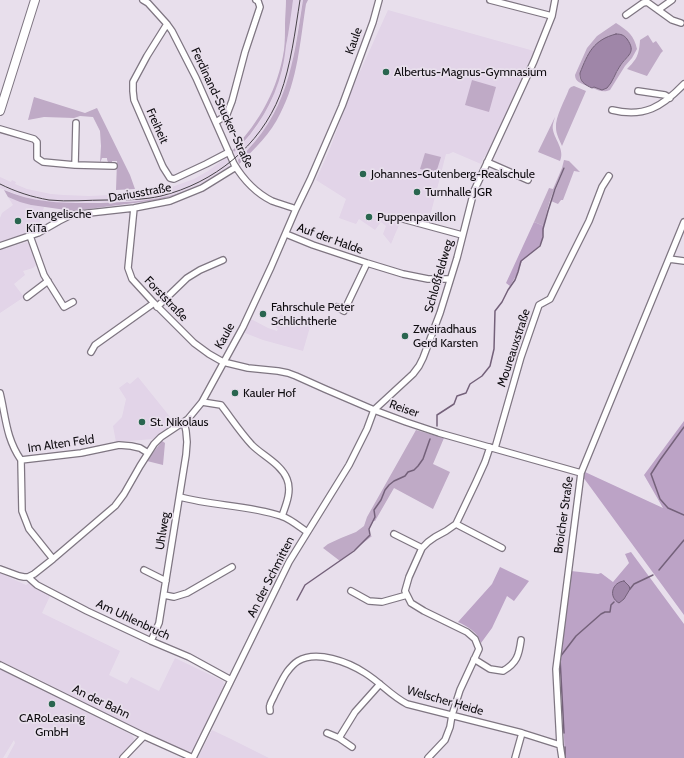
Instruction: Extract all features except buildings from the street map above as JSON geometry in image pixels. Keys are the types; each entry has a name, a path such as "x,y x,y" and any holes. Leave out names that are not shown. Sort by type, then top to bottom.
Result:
{"main road":[{"path":"0,111 35,0"}],"street":[{"name":"Ferdinand-Stucker-Straße","path":"144,0 167,24 184,52 229,152 242,177 250,186 272,201 296,209"},
{"path":"216,122 227,114 232,100 245,52 260,7 258,0"},
{"name":"Kaule","path":"28,577 53,559 115,506 124,494 154,444 184,422 202,402 243,328 310,180 339,113 373,22 379,0"},
{"path":"490,0 552,16"},
{"name":"Schloßfeldweg","path":"374,410 408,379 419,366 440,314 474,191 512,109 552,16 555,0"},
{"path":"658,10 672,0"},
{"path":"626,15 645,2 649,3 672,20 681,23"},
{"name":"Freiheit","path":"167,24 146,56 134,82 133,91 134,100 163,167 170,178 174,179 229,152"},
{"path":"612,110 629,113 645,111 670,98 684,84"},
{"path":"638,91 665,95 670,98"},
{"path":"75,165 78,137 76,123"},
{"path":"0,129 34,139 37,142 37,158 43,162 114,166"},
{"path":"487,162 528,180"},
{"name":"Dariusstraße","path":"0,246 38,233 71,215 134,208 170,201 202,188 236,167"},
{"name":"Moureauxstraße","path":"456,524 492,448 539,305 550,299 586,228 602,187 609,176"},
{"name":"Forststraße","path":"134,208 129,271 130,276 155,305 194,343 223,362"},
{"path":"404,219 462,235"},
{"name":"Broicher Straße","path":"562,758 556,669 581,473 684,222"},
{"name":"Auf der Halde","path":"286,234 367,264 403,274 428,279 450,279"},
{"path":"30,236 41,267 64,307 73,302"},
{"path":"669,259 684,261"},
{"path":"91,352 95,345 155,305 187,278 200,270 223,260"},
{"name":"Auf der Halde","path":"337,307 344,311 367,264"},
{"path":"27,296 48,281"},
{"name":"Reiser","path":"223,362 248,368 278,371 296,376 374,410 413,424 581,473"},
{"name":"Im Alten Feld","path":"0,393 7,431 15,452 21,460 81,453 119,446 140,448 148,453"},
{"path":"202,402 221,405 252,445 281,470 287,479 289,486 288,499 282,516"},
{"name":"An der Schmitten","path":"193,758 289,562 349,465 367,429 374,410"},
{"name":"Uhlweg","path":"151,641 159,624 180,497 186,448 186,431 184,422"},
{"path":"21,460 22,511 29,529 53,559"},
{"path":"180,497 282,516 307,532"},
{"path":"428,758 444,740 450,727 452,715 460,690 479,649 475,639 468,632 424,611 411,603 405,591 409,577 422,548 435,537 456,524 502,548"},
{"path":"394,534 422,548"},
{"path":"164,595 174,597 187,593 232,567"},
{"path":"0,569 19,576 28,577"},
{"path":"144,570 166,581"},
{"name":"Am Uhlenbruch","path":"28,577 37,585 87,611 189,657 231,680"},
{"path":"351,591 369,602 382,602 407,595"},
{"path":"474,660 490,669 503,671 511,667 519,655 520,640"},
{"name":"Welscher Heide","path":"270,711 270,705 284,676 291,667 298,661 305,658 316,657 338,660 355,667 366,673 389,693 407,704 522,733 560,745"},
{"name":"An der Bahn","path":"0,665 144,736 193,758"},
{"path":"339,738 355,712 380,684"},
{"path":"327,733 339,738 352,747"},
{"path":"515,758 522,733"},
{"path":"123,758 144,736"}],"shaded area":[{"path":"286,0 293,0 284,61 279,82 264,115 234,152 233,150 252,128 266,104 277,78 284,50"},
{"path":"293,0 303,0 287,85 268,124 252,146 238,160 234,152 257,126 270,104 276,89 283,68"},
{"path":"303,0 308,0 306,4 295,74 286,101 276,121 267,134 257,147 239,164 238,160 255,142 268,124 286,86 296,46"},
{"path":"388,10 534,51 524,74 508,120 481,164 453,152 446,154 428,224 402,219 391,244 383,234 386,226 381,222 375,230 359,219 356,224 339,218 346,199 316,180 329,151 353,87"},
{"path":"616,23 627,31 634,40 637,49 632,58 625,66 610,90 603,91 592,88 594,87 602,90 610,84 620,66 631,51 587,56 579,76 587,86 579,82 575,75 587,48 597,36"},
{"path":"616,34 622,35 627,39 631,48 630,54 620,66 607,88 602,90 589,87 580,78 580,73 589,53 592,48 602,40"},
{"path":"648,35 653,43 656,41 663,51 647,76 627,69 637,56 640,40"},
{"path":"472,80 496,87 489,112 465,105"},
{"path":"574,86 586,91 562,146 556,130 557,119 569,89"},
{"path":"34,97 85,113 97,108 130,175 135,189 116,190 117,161 112,161 112,164 108,162 107,158 102,158 100,163 100,131 93,117 44,117 28,120"},
{"path":"555,117 553,128 554,134 561,149 560,161 538,152"},
{"path":"425,153 441,157 436,173 420,169"},
{"path":"227,157 229,167 193,188 169,196 144,201 56,203 30,199 0,188 0,177 11,182 12,180 16,182 15,184 27,189 51,194 89,196 148,192 169,188 194,179"},
{"path":"564,160 569,161 580,172 574,171 563,200 561,200 558,204 551,201 564,167 552,196 544,226 534,222 549,188 553,189"},
{"path":"193,188 176,195 157,200 73,211 20,202 8,197 4,190 16,195 51,202 100,203 158,198 170,196"},
{"path":"8,197 31,205 44,207 37,229 0,242 0,218 2,213 13,205"},
{"path":"534,222 544,226 542,240 539,246 522,261 510,286 506,283"},
{"path":"27,242 29,243 36,265 33,268 23,271 25,275 14,284 24,297 0,313 0,250"},
{"path":"281,314 296,324 310,327 303,351 263,340 245,333 251,319 277,331 278,329 273,325"},
{"path":"138,377 175,423 153,439 116,442 113,426 122,417 126,399 119,388 127,382 130,384"},
{"path":"684,421 684,615 583,477 585,472 663,508 644,475"},
{"path":"416,430 444,438 433,464 450,472 433,509 394,488 369,529 369,535 372,536 340,561 323,548 328,544 356,532 364,526 367,517"},
{"path":"162,441 165,443 163,465 147,461 152,454"},
{"path":"631,552 684,624 684,758 565,758 560,656 571,571 601,573 613,582 629,563 625,554"},
{"path":"500,567 529,581 514,601 507,596 492,628 481,643 475,632 458,622 492,584"},
{"path":"0,573 26,585 29,583 51,594 42,613 120,651 109,675 127,684 131,677 159,691 175,658 223,681 225,687 195,748 190,751 183,751 0,661"},
{"path":"624,581 630,589 624,599 619,603 613,597 613,590 617,584"},
{"path":"0,669 132,735 134,739 131,746 118,758 7,758 15,743 14,740 3,758 0,758"},
{"path":"212,730 231,739 269,758 198,758"}],"waterway":[{"path":"437,426 437,415 454,404 457,396 466,393 470,384 482,376 490,366 494,349 495,311 515,280 521,261 540,246 548,211 564,168"},
{"path":"684,427 651,474 660,499 668,508 684,515"},
{"path":"297,600 305,585 354,551 370,535 369,529 375,517 374,510 381,500 385,490 394,481 405,476 408,472 414,470 418,466 423,459 430,439"},
{"path":"659,570 684,540"},
{"path":"630,589 634,584 653,575"},
{"path":"560,657 576,636 601,614 610,612 611,605 614,602"},
{"path":"560,658 564,733"},
{"path":"565,747 565,758"}],"tram line":[{"path":"0,184 24,194 49,200 134,200 161,196 181,190 217,172 248,146 271,113 280,95 287,72 300,0"}],"place":[{"name":"Albertus-Magnus-Gymnasium","path":"386,72"},
{"name":"Johannes-Gutenberg-Realschule","path":"363,174"},
{"name":"Turnhalle JGR","path":"417,192"},
{"name":"Puppenpavillon","path":"369,217"},
{"name":"Evangelische KiTa","path":"18,221"},
{"name":"Fahrschule Peter Schlichtherle","path":"263,314"},
{"name":"Zweiradhaus Gerd Karsten","path":"405,336"},
{"name":"Kauler Hof","path":"235,393"},
{"name":"St. Nikolaus","path":"142,422"},
{"name":"CARoLeasing GmbH","path":"52,704"}]}
